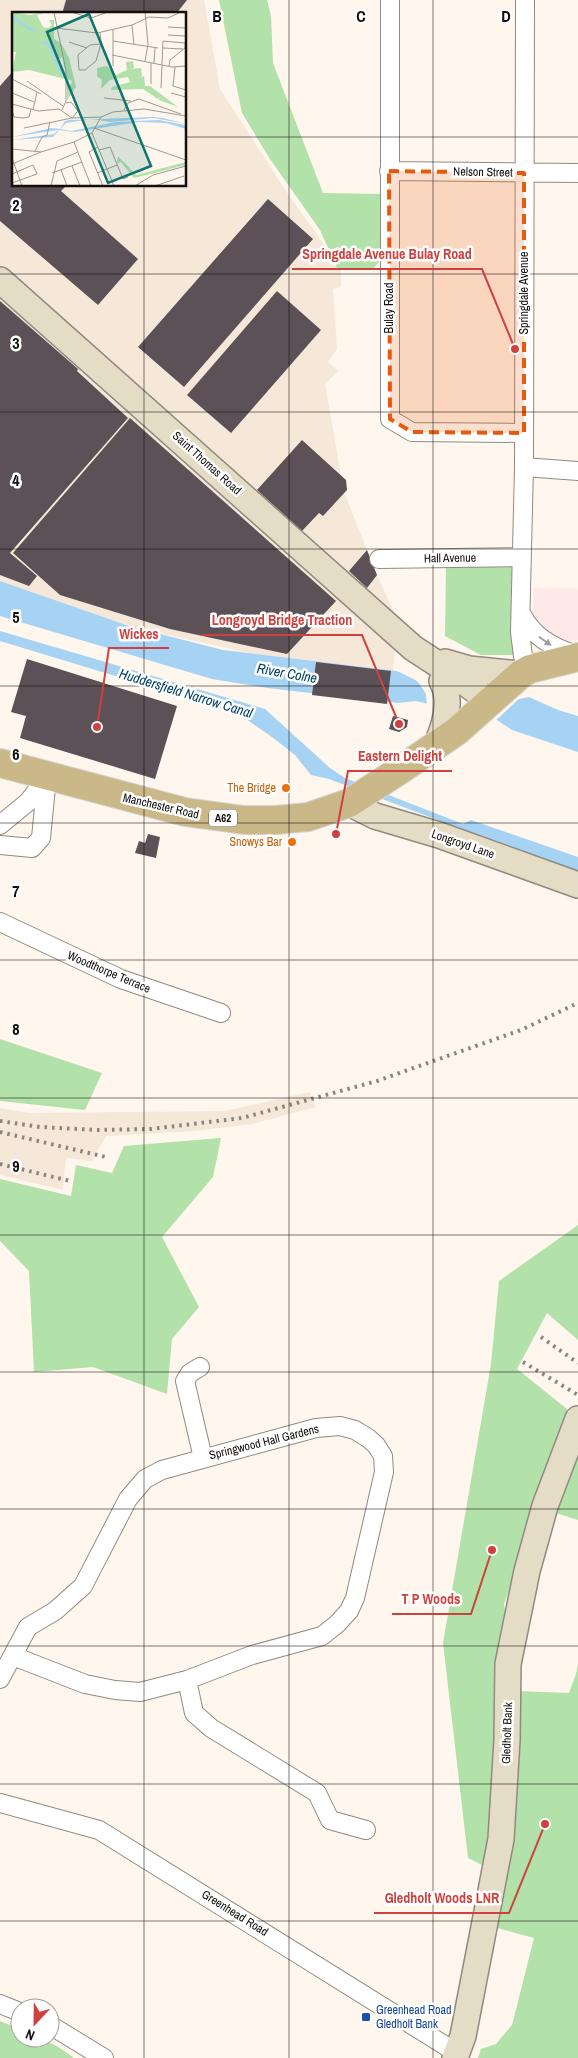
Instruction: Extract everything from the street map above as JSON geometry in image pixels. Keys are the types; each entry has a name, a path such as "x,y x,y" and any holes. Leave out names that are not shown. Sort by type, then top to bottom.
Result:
{"main road":[{"name":"Manchester Road","path":"0,763 185,812 221,818 276,820 308,817 352,801 436,746 457,731 475,704 525,671 578,656"}],"street":[{"name":"Bulay Road","path":"390,0 390,420 412,432 524,433"},
{"name":"Springdale Avenue","path":"525,0 524,467 522,615 520,632 525,671"},
{"name":"Nelson Street","path":"389,170 578,173"},
{"name":"Saint Thomas Road","path":"0,280 420,652 475,704"},
{"path":"524,467 578,470"},
{"name":"Hall Avenue","path":"379,559 522,557"},
{"path":"522,615 529,628 542,639 556,648 578,656"},
{"name":"Saint Thomas Road","path":"420,652 419,660 442,680 475,704"},
{"path":"420,652 469,669 525,671"},
{"path":"0,825 28,802 48,777"},
{"path":"0,845 32,848 38,843 41,838 48,777"},
{"name":"Longroyd Lane","path":"352,801 375,816 578,885"},
{"name":"Woodthorpe Terrace","path":"0,922 121,979 221,1014"},
{"path":"200,1367 190,1373 186,1381 203,1458"},
{"name":"Gledholt Bank","path":"456,2055 462,2036 501,1839 507,1740 508,1664 527,1572 545,1506 578,1419"},
{"name":"Springwood Hall Gardens","path":"0,1679 28,1627 55,1611 84,1586 128,1499 145,1479 162,1470 316,1428 340,1426 355,1430 376,1445 383,1456 384,1472 355,1598 349,1611 322,1636 252,1655 187,1680 140,1692 115,1690 85,1684 13,1656"},
{"path":"187,1680 194,1713 211,1728 316,1793 330,1820 366,1830"},
{"name":"Greenhead Road","path":"0,1804 99,1830 456,2055"},
{"path":"60,2031 104,2058"}],"highlighted area":[{"path":"389,171 524,173 524,433 412,432 390,419"}],"shaded area":[{"path":"0,0 204,0 220,89 288,194 330,253 341,254 341,287 333,289 337,349 328,362 338,371 325,384 344,492 377,575 398,620 393,671 249,653 137,628 0,586"},
{"path":"533,588 578,589 578,640 563,642 539,627 534,616"},
{"path":"310,1092 316,1107 252,1124 195,1131 106,1136 92,1161 66,1158 63,1190 0,1175 0,1108 29,1113 225,1111"}],"green space":[{"path":"219,0 267,0 271,16 273,63 323,193 381,194 381,259 373,269 338,270 320,230 270,159 242,113"},
{"path":"446,566 515,566 515,655 481,655 445,636"},
{"path":"0,1039 102,1073 85,1110 0,1101"},
{"path":"221,1138 213,1177 162,1237 199,1307 172,1339 167,1394 93,1367 34,1372 29,1271 0,1241 0,1179 71,1196 76,1165 112,1173 124,1146"},
{"path":"578,1225 578,1340 547,1313 517,1369 567,1409 544,1496 504,1604 517,1691 569,1693 578,1664 578,2058 478,2058 481,2049 496,2044 512,2025 534,1938 493,1927 502,1875 468,1858 443,1643 491,1364 499,1281"},
{"path":"578,1450 578,1520 556,1513"},
{"path":"0,2021 10,2025 10,2048 59,2048 74,2058 0,2058"}],"water":[{"name":"River Colne","path":"0,581 129,626 223,650 397,671 424,684 515,700 529,697 558,710 578,716 578,752 512,730 497,720 416,701 398,703 267,688 212,679 0,616"},
{"name":"Huddersfield Narrow Canal","path":"0,631 265,709 330,768 345,778 463,824 471,820 578,857 578,875 462,833 459,828 329,779 311,775 295,755 243,717 217,707 0,641"}],"pier":[{"path":"408,674 448,690 515,697 522,696 494,722 427,706 426,694 419,683"}],"building":[{"path":"66,0 187,0 178,12 63,12"},
{"path":"12,72 12,186 66,186 61,191 138,259 98,305 0,221 0,86"},
{"path":"268,199 313,239 184,387 138,347"},
{"path":"277,291 321,330 231,433 187,395"},
{"path":"0,301 78,369 77,371 128,418 10,553 37,576 29,586 0,575"},
{"path":"130,418 336,601 287,654 170,629 60,595 13,553"},
{"path":"302,440 346,480 347,490 323,516 319,513 302,531 257,490"},
{"path":"367,550 377,575 367,588 349,571"},
{"path":"27,659 177,706 155,779 20,738 26,716 11,712"},
{"path":"316,662 391,671 387,704 312,695"},
{"path":"393,716 408,720 407,727 399,732 389,729"},
{"path":"148,834 160,837 156,858 135,853 139,841 145,843"}],"railway":[{"path":"0,1121 40,1127 97,1130 151,1129 242,1118 377,1081 521,1030 578,1003"},
{"path":"0,1132 106,1157"},
{"path":"0,1164 70,1181"},
{"path":"541,1337 578,1363"},
{"path":"523,1362 578,1395"}],"place":[{"name":"Springdale Avenue Bulay Road","path":"515,349"},
{"name":"Longroyd Bridge Traction","path":"399,724"},
{"name":"Wickes","path":"97,727"},
{"name":"The Bridge","path":"286,788"},
{"name":"Eastern Delight","path":"336,834"},
{"name":"Snowys Bar","path":"292,842"},
{"name":"T P Woods","path":"492,1550"},
{"name":"Gledholt Woods LNR","path":"545,1824"},
{"name":"Greenhead Road Gledholt Bank","path":"366,2017"}]}
